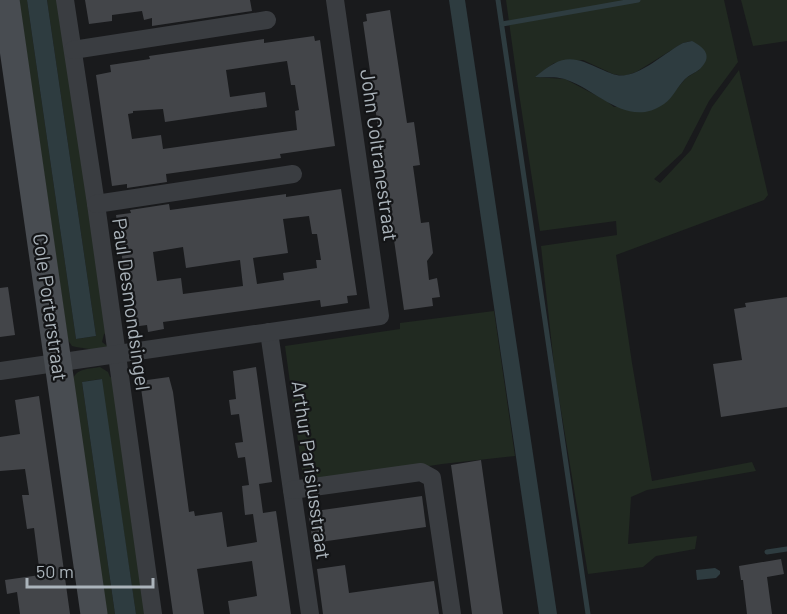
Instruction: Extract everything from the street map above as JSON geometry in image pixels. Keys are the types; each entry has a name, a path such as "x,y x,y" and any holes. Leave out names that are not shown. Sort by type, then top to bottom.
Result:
{"street":[{"name":"Cole Porterstraat","path":"6,0 94,614"},
{"name":"Paul Desmondsingel","path":"65,0 153,614"},
{"name":"John Coltranestraat","path":"269,332 380,316 335,0"},
{"path":"73,50 267,20"},
{"path":"96,204 292,174"},
{"path":"0,371 269,332"},
{"name":"Arthur Parisiusstraat","path":"269,332 309,614"},
{"path":"292,490 421,472 432,478 452,614"}],"shaded area":[{"path":"19,0 27,0 76,339 96,336 47,0 60,0 108,333 104,334 102,342 116,353 72,346 68,340"},
{"path":"27,0 47,0 96,336 76,339"},
{"path":"449,0 465,0 557,614 539,614"},
{"path":"506,0 724,0 738,62 709,101 682,153 654,179 660,183 691,150 712,107 739,70 768,195 764,200 616,255 652,481 752,462 756,471 647,490 631,497 628,544 697,536 695,549 656,556 643,567 588,574 555,374 541,246 617,235 616,221 540,231","holes":["692,41 705,62 699,70 686,78 665,103 614,107 565,79 535,77 554,63 583,60 613,74 624,76 636,72 683,43"]},
{"path":"741,0 787,0 787,41 753,46"},
{"path":"692,41 701,46 706,53 704,64 685,79 667,102 651,111 638,112 614,106 567,80 535,77 553,64 568,59 614,74 626,75 648,66 683,43"},
{"path":"494,311 515,456 442,464 304,485 285,346 400,329 400,323"},
{"path":"100,367 108,372 110,377 115,378 148,614 136,614 101,379 82,382 115,614 102,614 73,379 80,371"},
{"path":"102,379 136,614 115,614 82,382"},
{"path":"715,568 720,571 716,578 697,580 696,570"}],"building":[{"path":"85,0 250,0 252,11 152,26 152,18 144,20 142,11 112,15 112,21 89,24"},
{"path":"390,10 407,123 414,122 420,165 413,166 421,223 429,222 433,253 427,261 429,280 437,278 440,297 432,298 433,306 404,310 363,22 367,21 366,14"},
{"path":"314,36 315,41 320,40 335,146 280,154 281,158 166,174 167,182 127,188 127,184 112,186 96,75 111,72 110,65 150,59 149,56 264,39 264,43","holes":["287,61 291,85 295,85 299,110 295,111 297,130 163,149 161,135 132,139 128,114 133,111 163,109 165,122 267,107 265,92 230,97 226,70"]},
{"path":"341,189 357,295 347,296 348,303 321,307 320,300 163,322 164,329 148,332 147,325 132,327 116,215 131,213 130,210 169,204 170,210 286,194 286,197","holes":["309,216 312,234 317,234 321,260 316,260 317,268 283,273 284,280 257,284 253,258 288,253 283,219","183,247 186,268 240,260 243,286 183,294 181,278 157,281 153,252"]},
{"path":"8,287 15,335 0,337 0,288"},
{"path":"787,297 787,407 721,417 713,364 742,360 734,309 746,307 745,303"},
{"path":"256,367 272,482 259,484 263,513 276,511 291,614 230,614 228,601 257,596 252,561 197,569 204,614 173,614 140,381 169,377 189,512 194,511 195,516 222,512 227,547 257,542 253,514 245,515 242,486 249,485 245,457 238,458 235,443 243,442 239,414 231,415 229,400 236,399 233,371"},
{"path":"39,396 70,614 20,614 17,592 7,594 5,580 40,575 34,528 27,529 22,495 29,495 25,469 0,471 0,437 20,434 15,400"},
{"path":"481,460 503,614 472,614 451,465"},
{"path":"422,496 426,527 313,543 308,512"},
{"path":"781,559 784,574 767,577 772,614 747,614 739,566"},
{"path":"345,565 349,593 434,581 439,614 323,614 317,569"}],"waterway":[{"path":"498,0 588,614"},
{"path":"502,24 638,0"},
{"path":"767,552 787,549"}]}
